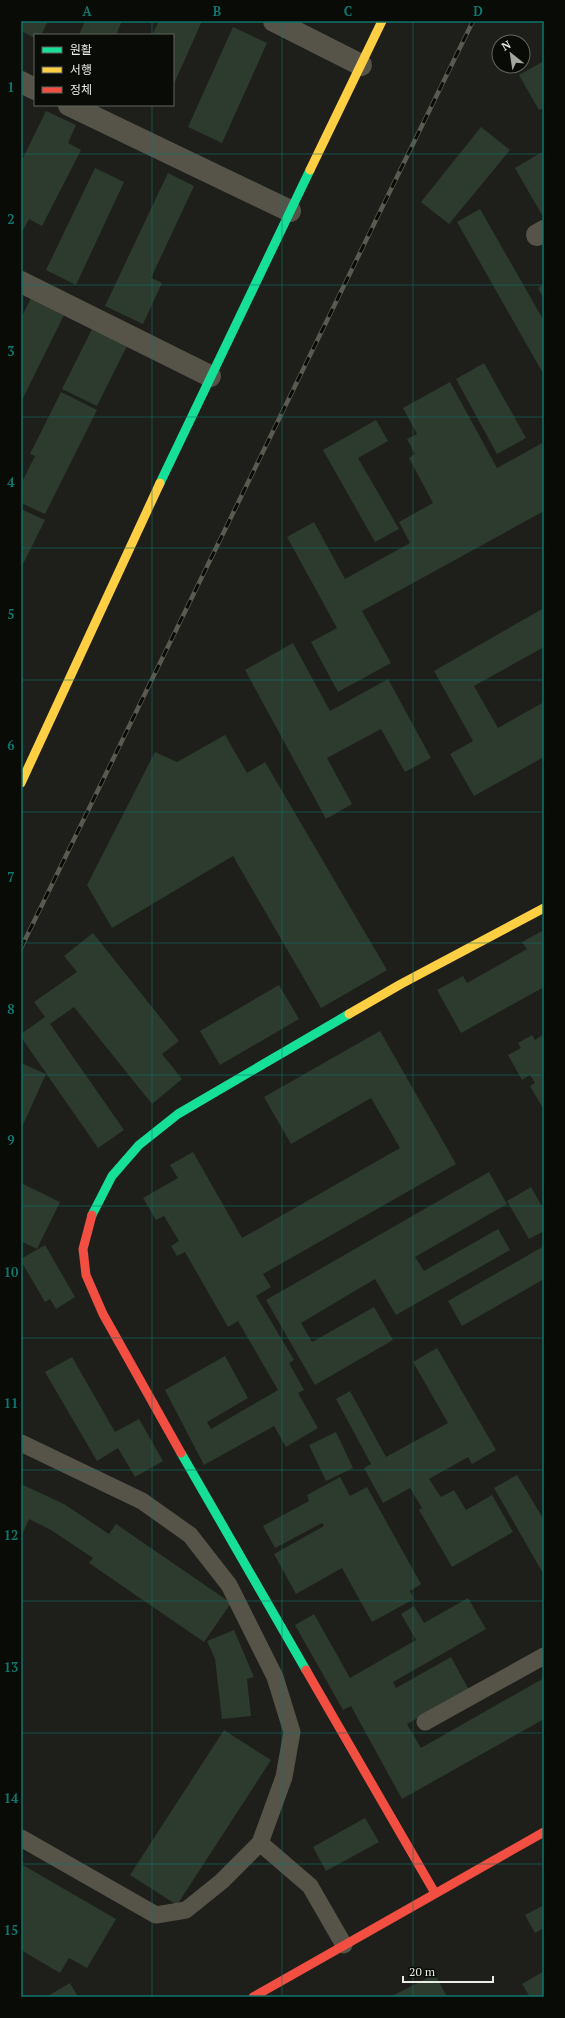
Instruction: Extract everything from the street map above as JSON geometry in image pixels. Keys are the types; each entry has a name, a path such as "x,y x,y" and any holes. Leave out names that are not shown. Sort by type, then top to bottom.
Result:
{"street":[{"path":"274,21 361,65"},
{"path":"21,783 210,376 382,21"},
{"path":"21,82 34,88"},
{"path":"71,106 290,211"},
{"path":"21,282 210,376"},
{"path":"435,1893 205,1495 103,1314 86,1275 83,1249 91,1217 112,1176 140,1144 178,1114 401,984 544,908"},
{"path":"253,1997 544,1832"}],"lane":[{"path":"21,1443 142,1501 190,1536 229,1585 275,1677 292,1732 284,1777 260,1844 222,1881 186,1910 156,1915 21,1838"},
{"path":"425,1722 544,1656"},
{"path":"260,1844 310,1886 344,1945"}],"building":[{"path":"21,21 48,21 42,34 34,34 34,38 21,31"},
{"path":"85,21 122,21 116,34 79,34"},
{"path":"159,21 202,21 174,84 174,34 152,34"},
{"path":"233,27 267,43 222,143 188,127"},
{"path":"544,61 544,108 539,110 519,75 531,74 531,68"},
{"path":"46,111 76,125 68,143 81,150 42,226 29,219 21,234 21,162"},
{"path":"481,127 510,150 449,224 421,202"},
{"path":"544,151 544,214 542,215 515,168"},
{"path":"95,168 124,182 76,285 46,270"},
{"path":"168,173 194,186 151,278 162,283 143,324 105,306"},
{"path":"480,209 544,321 544,375 457,222"},
{"path":"544,284 544,299 538,288"},
{"path":"31,298 64,315 21,402 21,318"},
{"path":"93,327 128,344 97,406 62,389"},
{"path":"484,363 526,438 497,454 456,379"},
{"path":"450,382 497,468 544,442 544,511 362,611 391,663 338,692 311,642 337,628 287,537 314,522 345,579 410,543 399,522 433,503 409,458 415,454 407,439 417,434 403,408"},
{"path":"61,392 97,410 45,514 21,503 21,484 35,456 30,454"},
{"path":"376,420 388,441 358,458 399,529 375,542 323,450"},
{"path":"21,509 45,520 21,568"},
{"path":"544,608 544,647 474,686 498,728 544,702 544,757 474,796 450,754 473,741 434,671"},
{"path":"293,643 330,711 388,679 431,758 405,772 381,729 327,758 352,804 326,819 245,670"},
{"path":"225,735 247,773 265,762 387,970 321,1008 233,856 112,928 87,885 155,752 177,762"},
{"path":"544,930 544,987 461,1033 437,990 463,976 467,983 527,949 522,942"},
{"path":"93,933 179,1041 162,1054 182,1079 152,1104 74,1007 50,1024 124,1130 98,1148 21,1037 21,1034 45,1017 34,1002 77,972 64,956"},
{"path":"279,985 299,1019 220,1065 200,1031"},
{"path":"380,1031 456,1164 263,1274 271,1287 256,1296 294,1360 289,1363 304,1390 298,1393 318,1428 286,1447 274,1426 204,1465 165,1390 225,1356 248,1398 207,1422 211,1429 278,1390 238,1321 228,1327 185,1252 177,1256 171,1246 179,1241 164,1216 156,1220 143,1198 178,1178 170,1165 193,1152 242,1238 400,1148 371,1098 291,1144 264,1097"},
{"path":"544,1034 544,1110 530,1086 535,1083 530,1075 522,1080 508,1055 521,1048 518,1043 532,1035 535,1040"},
{"path":"21,1063 46,1074 21,1129"},
{"path":"489,1172 507,1204 415,1257 424,1271 498,1229 510,1250 396,1315 375,1279 301,1323 312,1342 374,1307 393,1340 315,1385 266,1300"},
{"path":"21,1183 60,1202 37,1249 21,1241"},
{"path":"531,1187 544,1210 544,1231 529,1239 507,1201"},
{"path":"45,1245 75,1297 56,1309 50,1299 45,1302 21,1261 21,1259"},
{"path":"544,1246 544,1279 462,1326 448,1301"},
{"path":"437,1348 496,1450 472,1464 468,1457 429,1479 441,1497 454,1490 466,1510 492,1495 513,1532 452,1567 419,1510 422,1508 410,1488 383,1503 364,1468 371,1464 336,1399 350,1391 386,1457 448,1423 413,1362"},
{"path":"72,1357 115,1432 139,1419 163,1461 135,1477 118,1448 97,1461 45,1372"},
{"path":"336,1432 353,1468 326,1481 309,1445"},
{"path":"517,1475 544,1520 544,1575 494,1488"},
{"path":"340,1477 350,1496 367,1487 421,1584 410,1591 414,1599 372,1622 342,1568 296,1594 274,1554 324,1526 322,1523 275,1548 263,1526 309,1501 307,1495"},
{"path":"21,1484 64,1504 109,1534 116,1524 231,1603 204,1642 89,1563 93,1558 51,1530 29,1519 21,1537"},
{"path":"468,1598 486,1629 393,1682 396,1688 451,1657 469,1690 407,1724 421,1748 544,1678 544,1719 402,1799 351,1706 343,1710 295,1625 314,1614 350,1678 416,1640 401,1614 414,1606 424,1623"},
{"path":"234,1630 254,1677 247,1679 251,1716 222,1719 215,1659 207,1641"},
{"path":"224,1730 271,1760 177,1905 130,1875"},
{"path":"365,1818 379,1842 326,1871 313,1847"},
{"path":"21,1864 116,1919 87,1968 69,1958 60,1973 21,1950"},
{"path":"544,1905 544,1928 535,1933 525,1915"},
{"path":"544,1971 544,1997 530,1997 522,1984"},
{"path":"435,1974 447,1997 390,1997"},
{"path":"70,1983 78,1997 46,1997"}],"railway":[{"path":"21,948 473,21"}],"traffic: fast":[{"path":"160,483 310,170"},
{"path":"92,1215 112,1176 139,1145 178,1114 349,1014"},
{"path":"181,1453 306,1670"}],"traffic: slow":[{"path":"310,170 382,21"},
{"path":"21,783 160,483"},
{"path":"349,1014 401,984 544,908"}],"traffic: jam":[{"path":"92,1215 83,1249 86,1275 103,1314 181,1453"},
{"path":"306,1670 435,1893"},
{"path":"253,1997 544,1832"}]}
